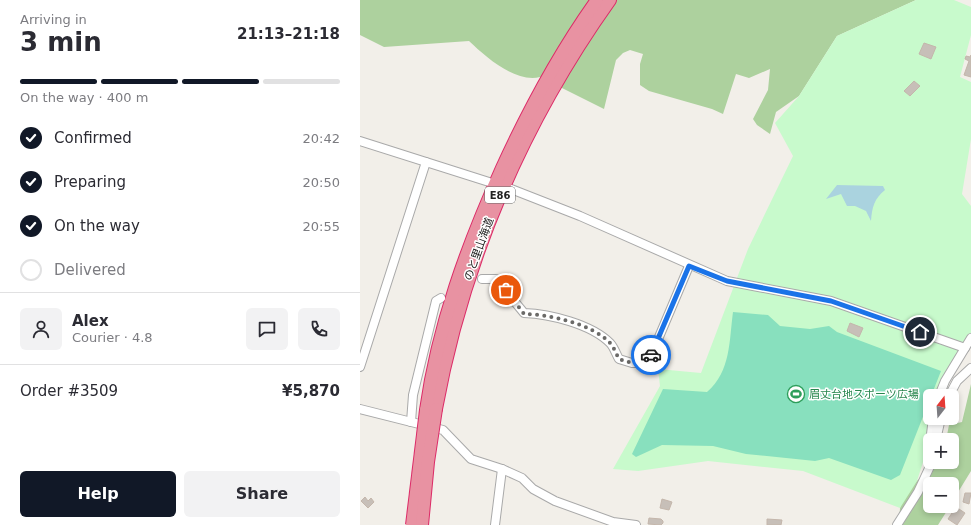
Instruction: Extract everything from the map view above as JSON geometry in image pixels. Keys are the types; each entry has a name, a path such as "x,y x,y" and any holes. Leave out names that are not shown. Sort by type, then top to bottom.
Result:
{"highway":[{"name":"のと里山海道","path":"422,525 431,409 430,378 450,299 486,204 530,109 552,69 597,0"},
{"name":"のと里山海道","path":"412,525 431,409 461,301 497,200 539,114 581,42 610,0"}],"street":[{"path":"360,141 489,182"},
{"path":"360,367 426,162"},
{"path":"511,189 580,216 689,266 727,281 831,301 965,348"},
{"path":"482,279 496,279 524,314 559,318 578,324 610,343 619,359 632,363 648,363 689,266"},
{"path":"411,422 413,394 436,301 441,298"},
{"path":"942,389 971,338"},
{"path":"953,389 957,381 971,368"},
{"path":"360,409 442,430 471,459 502,469 522,478 534,489 555,501 613,522 636,525"},
{"path":"495,525 502,469"},
{"path":"897,525 918,492 929,469"}],"green space":[{"path":"360,0 916,0 837,36 799,96 776,112 770,134 757,125 753,119 768,90 770,69 749,78 736,74 723,114 712,109 649,91 640,85 640,64 643,54 630,50 623,53 616,60 604,109 540,77 530,78 511,72 492,61 469,41 384,47 360,35"},
{"path":"916,0 954,0 971,7 971,35 960,77 971,82 971,139 962,194 971,206 971,336 951,375 947,389 923,389 923,425 935,425 932,433 923,433 923,462 917,481 900,508 803,471 708,461 638,471 613,469 660,386 658,369 701,373 748,249 793,156 775,123 799,96 837,36"},
{"name":"眉丈台地スポーツ広場","path":"733,312 768,315 780,326 810,329 829,326 837,332 941,371 934,389 923,389 923,417 900,475 891,480 829,458 815,461 746,454 713,446 662,445 636,457 632,454 663,389 707,392 721,375 728,355"},
{"path":"971,384 971,471 959,491 959,477 923,477 923,513 946,513 938,525 899,525 900,508 905,491 931,469 959,469 959,433 947,433 949,425 959,425 959,423 962,422"}],"water":[{"path":"837,185 883,186 885,190 874,204 871,221 866,211 855,206 847,206 841,194 826,199"}],"building":[{"path":"924,43 936,47 931,59 919,54"},
{"path":"971,55 971,77 964,75 969,61 965,59 966,56 970,57"},
{"path":"914,81 920,86 910,96 904,91"},
{"path":"850,323 863,328 859,337 847,331"},
{"path":"965,493 971,493 969,504 963,502"},
{"path":"365,497 368,501 371,498 374,502 368,508 361,501"},
{"path":"662,499 672,502 669,510 660,508"},
{"path":"959,509 965,513 957,525 948,519 952,513 959,513"},
{"path":"649,518 661,519 663,523 661,525 648,524"},
{"path":"767,519 782,520 781,525 767,525"}],"way so far":[{"path":"506,290 524,314 538,314 559,318 578,324 610,343 619,359 632,363 648,363 651,355"}],"place":[{"name":"眉丈台地スポーツ広場","path":"796,394"}],"route":[{"path":"651,355 689,266 727,281 753,288 831,301 920,332"}]}
